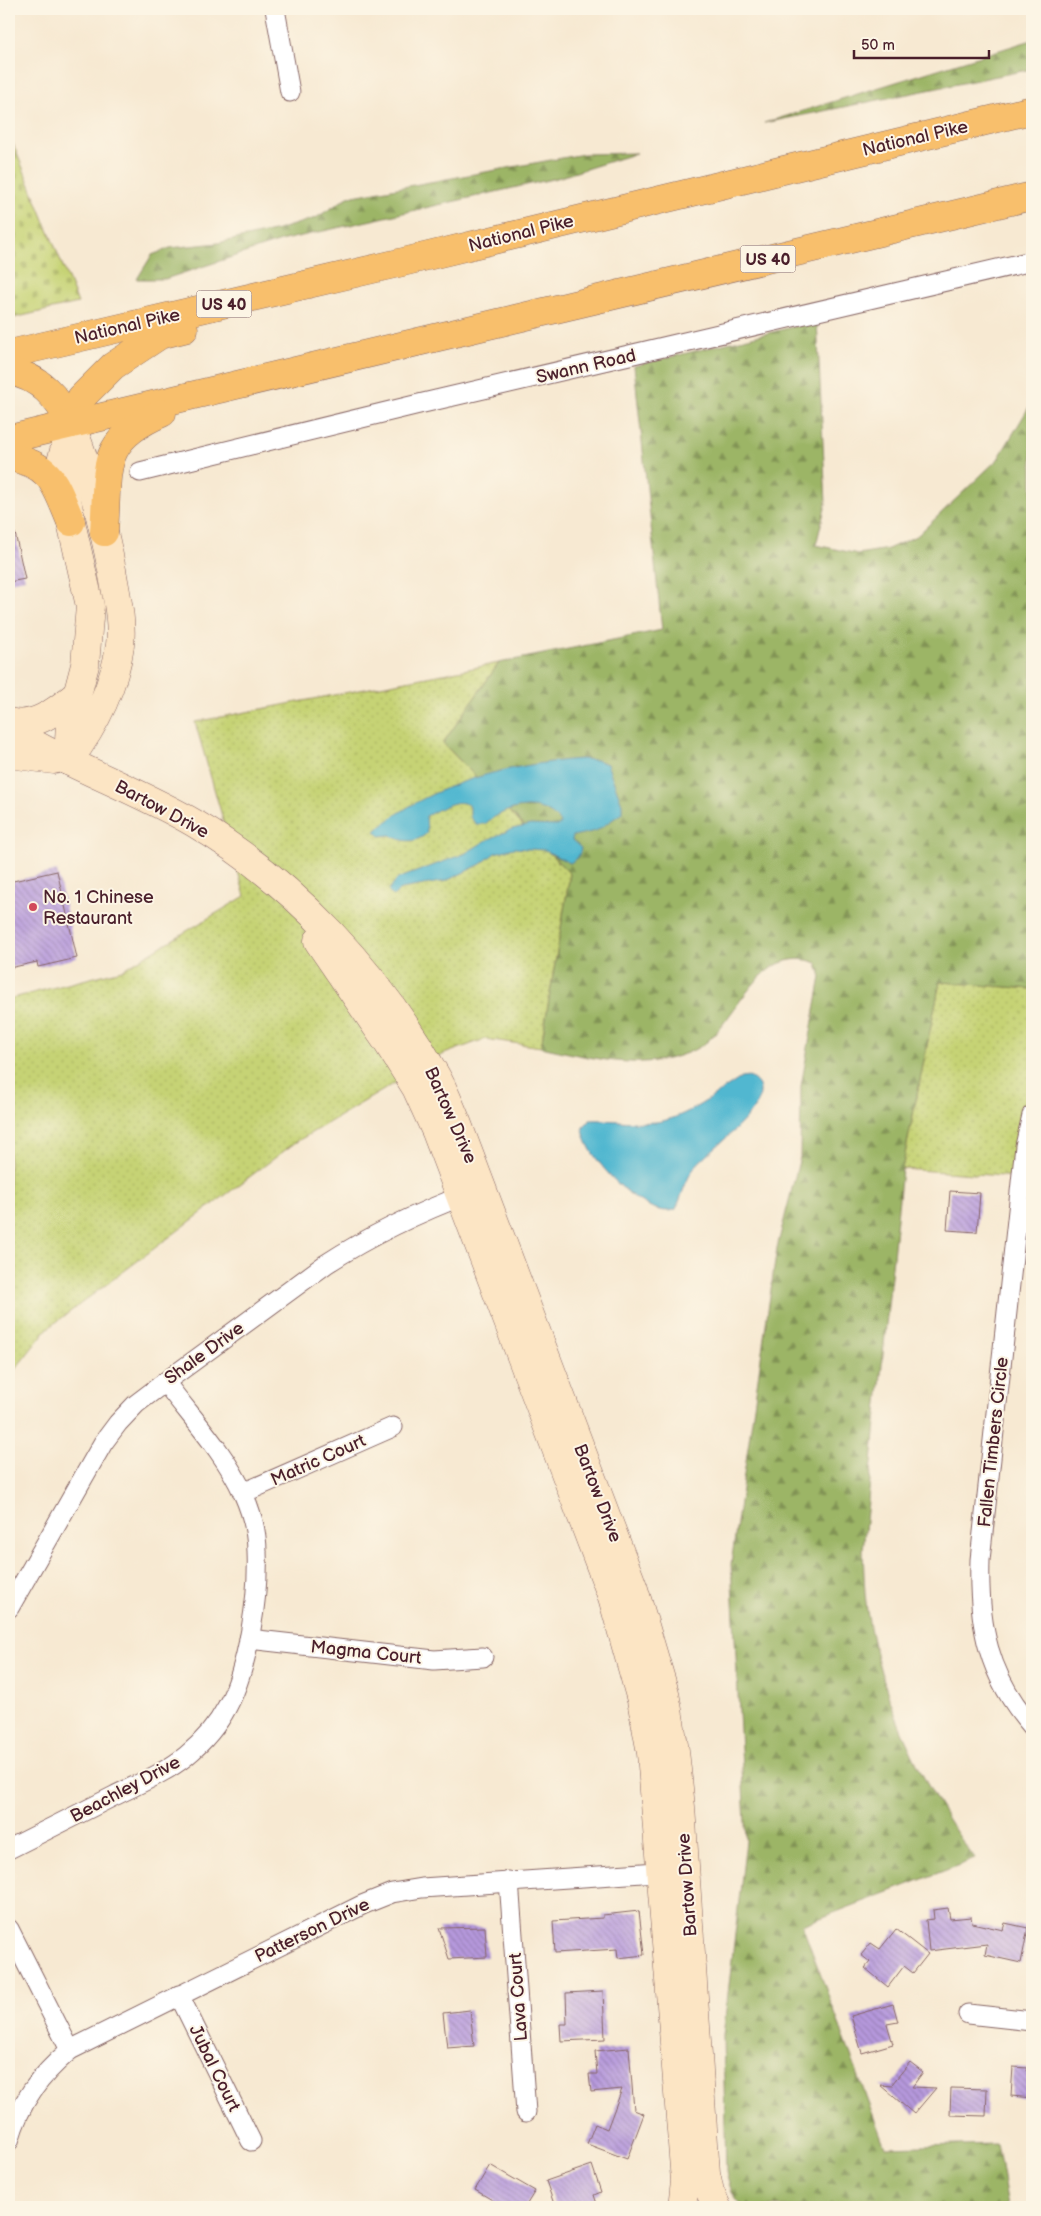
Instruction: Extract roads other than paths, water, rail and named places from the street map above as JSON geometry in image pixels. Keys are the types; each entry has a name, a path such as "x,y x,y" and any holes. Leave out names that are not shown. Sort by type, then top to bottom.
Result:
{"main road":[{"name":"National Pike","path":"9,354 403,262 1032,110"},
{"name":"US 40","path":"9,439 1032,196"},
{"path":"71,424 81,398 94,384 120,361 160,335 388,277 403,262"},
{"path":"9,371 20,373 43,385 61,404 71,424"},
{"path":"104,532 109,465 112,450 123,435 139,423 216,390"},
{"path":"9,457 24,460 42,468 52,480 71,522"}],"street":[{"path":"275,9 290,92"},
{"name":"Swann Road","path":"140,472 419,404 1032,261"},
{"path":"68,762 70,722 85,665 90,606 71,522 61,462 71,424"},
{"path":"68,762 87,736 102,707 114,672 120,644 118,602 104,532 85,458 71,424"},
{"path":"9,722 17,724 42,719 54,713 76,695"},
{"path":"9,729 68,762"},
{"path":"9,754 68,762"},
{"name":"Bartow Drive","path":"68,762 179,815 254,862 310,930 387,1042 411,1081 436,1132 471,1192 612,1597 628,1649 651,1753 673,1871 706,2173 710,2192 717,2207"},
{"name":"Fallen Timbers Circle","path":"1032,1115 1025,1146 980,1560 979,1598 985,1636 998,1675 1018,1710 1032,1726"},
{"name":"Shale Drive","path":"9,1608 103,1443 136,1404 353,1246 386,1228 471,1192"},
{"name":"Beachley Drive","path":"9,1849 156,1775 186,1756 210,1734 228,1706 239,1680 249,1639 257,1571 257,1550 253,1523 243,1493 224,1460 165,1382"},
{"name":"Matric Court","path":"243,1493 393,1428"},
{"name":"Magma Court","path":"249,1639 434,1660 483,1658"},
{"name":"Bartow Drive","path":"673,1871 685,2182 682,2207"},
{"name":"Patterson Drive","path":"9,2141 14,2121 44,2072 70,2050 362,1905 392,1893 422,1888 673,1871"},
{"name":"Lava Court","path":"509,1881 526,2112"},
{"path":"9,1929 70,2050"},
{"name":"Jubal Court","path":"179,1995 251,2141"},
{"path":"968,2014 1032,2021"}],"water":[{"path":"581,759 597,760 607,764 622,804 622,813 596,831 573,836 572,840 581,848 579,855 572,862 570,863 544,850 514,848 495,853 481,864 446,881 401,889 393,896 388,891 397,879 464,854 487,840 512,829 531,825 556,826 561,824 545,810 535,807 524,807 503,813 485,824 476,824 470,817 470,807 460,802 426,816 427,833 419,839 405,841 391,835 380,836 375,831 397,814 420,800 472,779 499,771"},
{"path":"749,1077 759,1086 759,1097 753,1110 741,1124 695,1167 676,1209 664,1211 649,1206 634,1197 605,1169 593,1154 586,1139 583,1127 590,1120 656,1122 667,1120 689,1111 741,1078"}],"place":[{"name":"No. 1 Chinese Restaurant","path":"33,907"}]}
